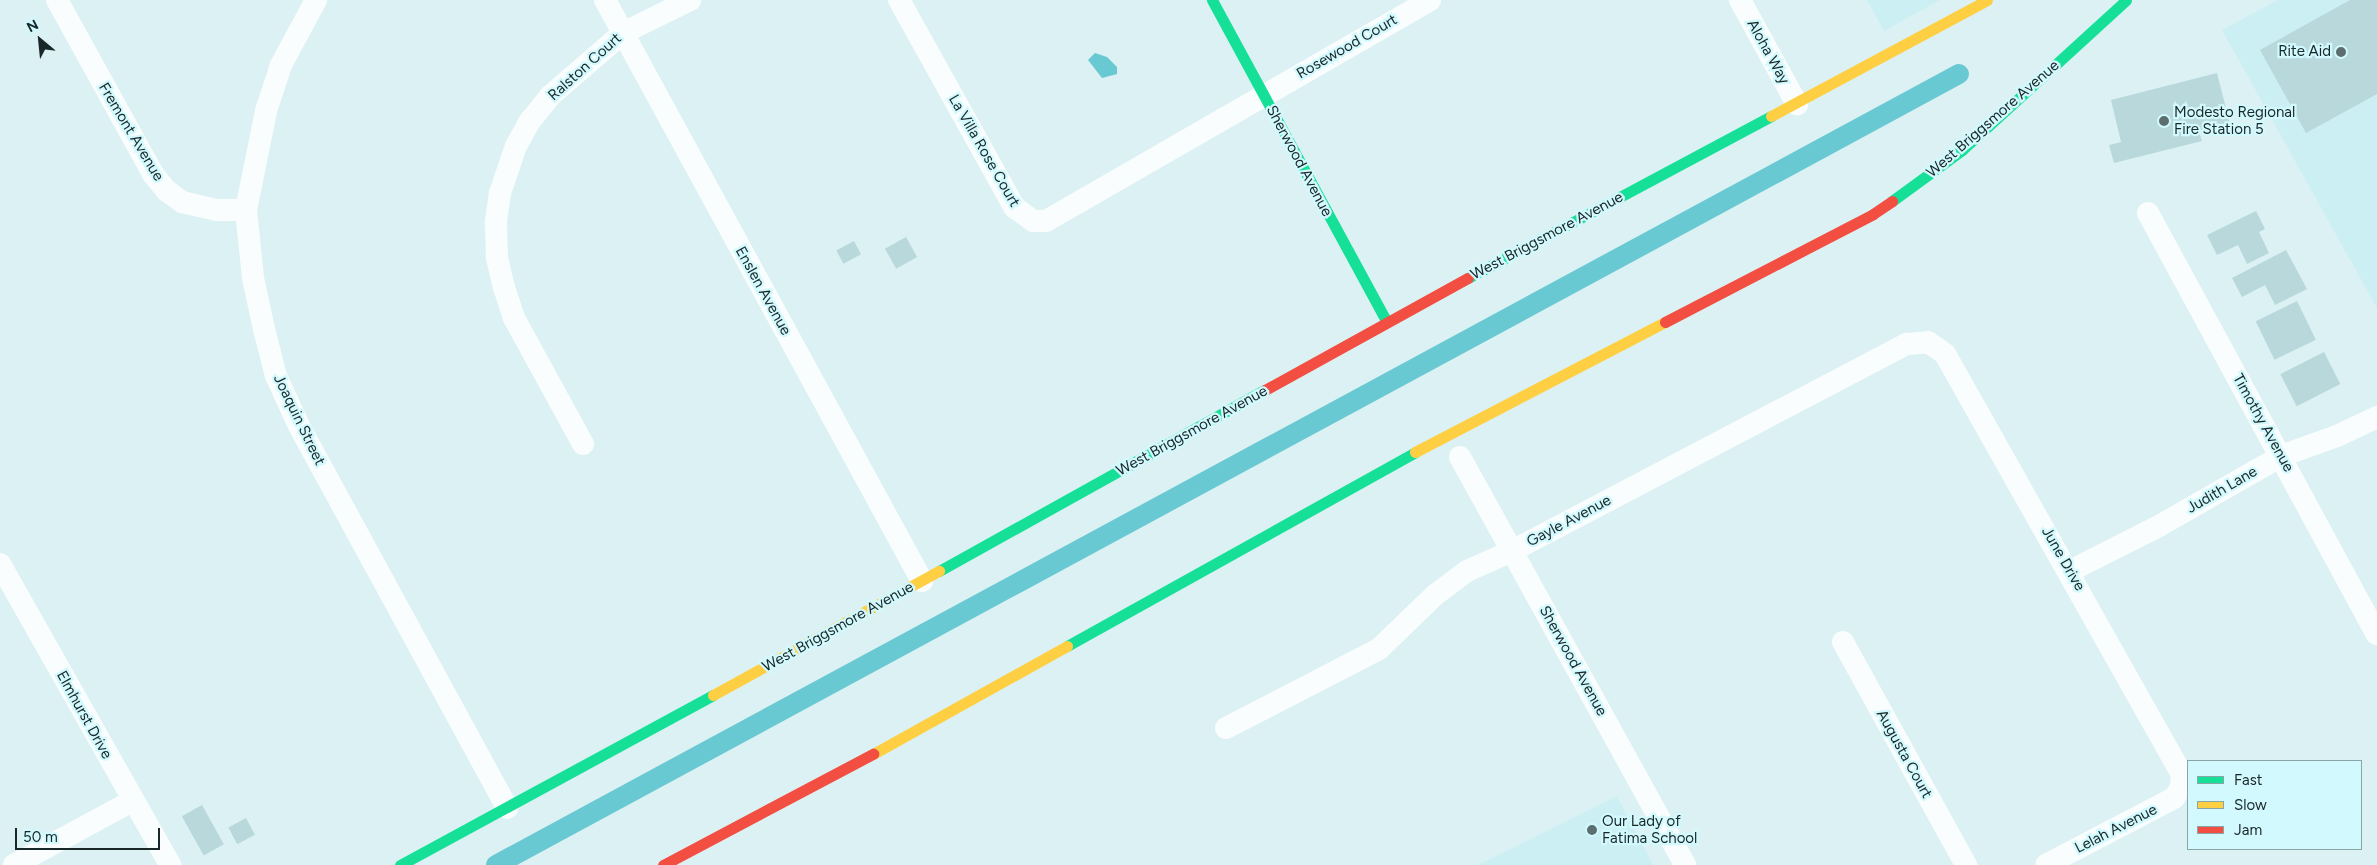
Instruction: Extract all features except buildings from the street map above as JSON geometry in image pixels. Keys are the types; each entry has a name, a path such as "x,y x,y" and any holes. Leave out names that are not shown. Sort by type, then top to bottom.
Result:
{"main road":[{"name":"Sherwood Avenue","path":"1212,0 1387,322"},
{"name":"West Briggsmore Avenue","path":"400,865 922,581 1387,322 1797,104 1987,0"},
{"name":"West Briggsmore Avenue","path":"663,865 851,766 1448,434 1873,214 1962,150 2126,0"}],"street":[{"name":"Fremont Avenue","path":"57,0 153,174 167,191 182,202 217,210 246,210"},
{"name":"Joaquin Street","path":"316,0 278,74 254,160 246,210 253,278 276,376 299,426 507,808"},
{"name":"Enslen Avenue","path":"605,0 922,581"},
{"name":"Ralston Court","path":"583,444 514,318 498,257 496,221 507,169 530,121 550,96 623,33 690,0"},
{"name":"La Villa Rose Court","path":"900,0 1014,207 1033,221 1046,221 1059,217 1264,96"},
{"name":"Rosewood Court","path":"1264,96 1430,0"},
{"name":"Aloha Way","path":"1740,0 1797,104"},
{"name":"Timothy Avenue","path":"2148,214 2377,634"},
{"name":"Gayle Avenue","path":"1226,728 1369,656 1389,642 1435,595 1467,571 1512,551 1907,344 1928,342"},
{"name":"June Drive","path":"1928,342 1945,354 2070,571 2179,766 2181,786"},
{"name":"Judith Lane","path":"2070,571 2159,526 2281,456 2337,436 2377,417"},
{"name":"Sherwood Avenue","path":"1460,457 1685,865"},
{"name":"Elmhurst Drive","path":"0,564 6,592 170,865"},
{"name":"Augusta Court","path":"1843,642 1966,865"},
{"name":"Lelah Avenue","path":"2046,865 2167,803 2181,786"},
{"path":"14,865 132,801"}],"shaded area":[{"path":"1867,0 1940,0 1884,31"},
{"path":"2278,0 2377,0 2377,308 2222,30"},
{"name":"Our Lady of Fatima School","path":"1617,796 1653,865 1478,865"}],"water":[{"path":"1095,53 1107,57 1117,67 1117,74 1102,78 1088,60"}],"waterway":[{"path":"496,865 1959,74"}],"traffic: fast":[{"path":"1212,0 1387,322"},
{"path":"1892,201 1962,150 2126,0"},
{"path":"1468,278 1771,116"},
{"path":"939,571 1263,391"},
{"path":"1067,646 1415,452"},
{"path":"400,865 713,695"}],"traffic: slow":[{"path":"1771,116 1987,0"},
{"path":"1415,452 1665,322"},
{"path":"713,695 939,571"},
{"path":"873,754 1067,646"}],"traffic: jam":[{"path":"1665,322 1873,214 1892,201"},
{"path":"1263,391 1468,278"},
{"path":"663,865 873,754"}],"place":[{"name":"Rite Aid","path":"2341,52"},
{"name":"Modesto Regional Fire Station 5","path":"2164,121"},
{"name":"Our Lady of Fatima School","path":"1592,830"}]}
